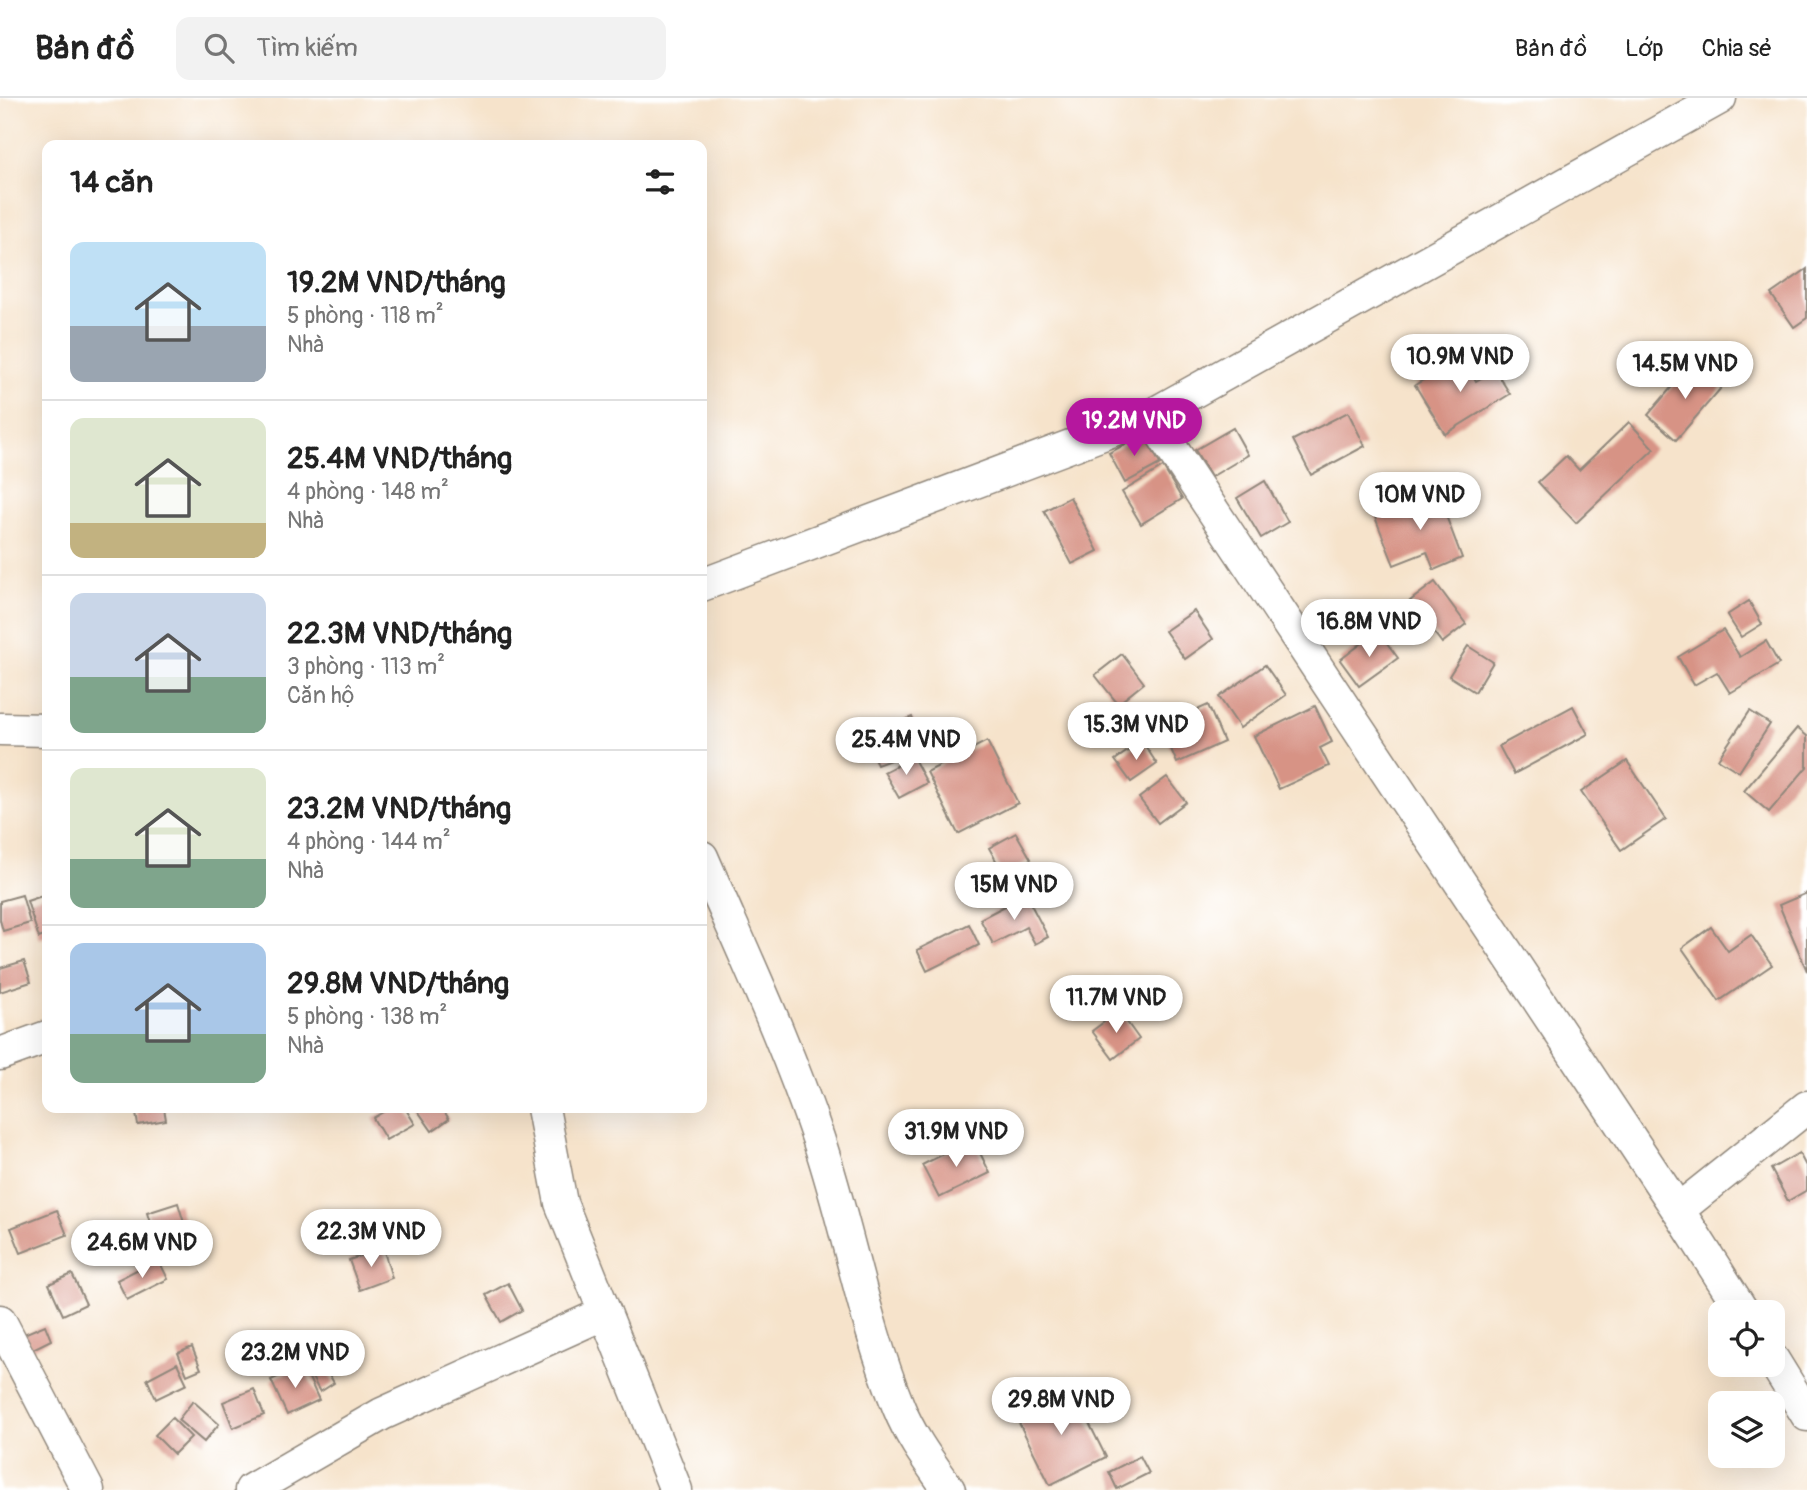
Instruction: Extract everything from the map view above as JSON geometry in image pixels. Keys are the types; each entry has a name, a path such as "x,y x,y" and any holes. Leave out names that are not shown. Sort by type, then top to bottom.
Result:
{"street":[{"path":"707,583 1150,416 1720,98"},
{"path":"1150,416 1678,1210 1734,1300"},
{"path":"0,729 42,730"},
{"path":"707,869 786,1052 817,1136 841,1209 882,1362 899,1411 949,1490"},
{"path":"0,1054 42,1039"},
{"path":"1678,1210 1807,1107"},
{"path":"544,1113 561,1203 676,1490"},
{"path":"251,1490 382,1414 605,1314"},
{"path":"0,1321 88,1490"},
{"path":"1784,1377 1807,1415"}],"building":[{"path":"1807,269 1807,318 1794,327 1771,294"},
{"path":"1462,357 1476,381 1495,370 1510,394 1445,434 1415,385"},
{"path":"1693,362 1721,388 1676,440 1648,415"},
{"path":"1348,412 1365,446 1311,475 1293,440"},
{"path":"1629,422 1654,449 1576,523 1538,482 1566,456 1579,470"},
{"path":"1233,428 1248,455 1211,477 1195,450"},
{"path":"1144,434 1160,464 1125,483 1109,453"},
{"path":"1163,467 1182,499 1141,524 1122,492"},
{"path":"1265,481 1288,522 1261,538 1237,498"},
{"path":"1437,492 1462,558 1434,570 1427,552 1394,565 1375,517"},
{"path":"1070,497 1098,551 1072,564 1044,511"},
{"path":"1435,582 1466,624 1442,643 1410,601"},
{"path":"1749,601 1762,624 1741,637 1727,615"},
{"path":"1194,611 1213,639 1185,659 1165,631"},
{"path":"1723,630 1740,657 1766,641 1779,664 1730,693 1717,672 1694,685 1678,657"},
{"path":"1378,631 1398,658 1359,686 1340,660"},
{"path":"1468,646 1493,662 1475,692 1449,676"},
{"path":"1122,654 1144,683 1118,704 1095,675"},
{"path":"1265,665 1286,695 1240,728 1219,697"},
{"path":"1208,705 1224,742 1177,763 1161,726"},
{"path":"1315,706 1332,742 1320,748 1329,766 1279,789 1254,736"},
{"path":"1573,706 1588,734 1514,774 1499,746"},
{"path":"1750,711 1770,724 1739,772 1718,759"},
{"path":"912,717 923,748 877,765 866,735"},
{"path":"1797,728 1807,736 1807,767 1769,812 1744,791"},
{"path":"987,741 1018,803 958,834 927,772"},
{"path":"1142,741 1157,764 1131,782 1115,760"},
{"path":"913,757 927,783 899,798 884,772"},
{"path":"1627,761 1666,819 1621,850 1581,792"},
{"path":"1167,777 1186,802 1158,823 1139,798"},
{"path":"1016,833 1031,859 1004,875 989,848"},
{"path":"1807,893 1807,971 1779,905"},
{"path":"22,895 30,923 3,931 0,901"},
{"path":"1026,895 1048,937 1035,944 1026,927 993,944 980,919"},
{"path":"42,896 42,937 39,938 27,901"},
{"path":"969,924 979,945 927,971 917,950"},
{"path":"1711,927 1728,951 1751,935 1772,965 1719,1001 1682,948"},
{"path":"24,961 31,982 0,992 0,968"},
{"path":"1119,1011 1139,1039 1113,1059 1092,1031"},
{"path":"136,1113 165,1113 166,1120 138,1125"},
{"path":"382,1113 408,1113 415,1124 386,1140 373,1118"},
{"path":"419,1113 445,1113 449,1119 432,1131"},
{"path":"973,1139 990,1173 939,1198 922,1165"},
{"path":"1799,1153 1807,1168 1807,1190 1788,1201 1771,1169"},
{"path":"178,1203 191,1246 160,1256 147,1213"},
{"path":"57,1210 67,1235 21,1253 11,1228"},
{"path":"383,1248 392,1278 360,1290 349,1260"},
{"path":"158,1259 168,1279 127,1300 117,1280"},
{"path":"72,1274 86,1304 63,1315 49,1284"},
{"path":"508,1283 522,1310 501,1322 486,1295"},
{"path":"45,1325 51,1340 31,1350 24,1334"},
{"path":"192,1347 201,1369 187,1375 178,1353"},
{"path":"177,1363 187,1384 156,1399 147,1379"},
{"path":"323,1364 334,1383 320,1392 309,1372"},
{"path":"303,1365 319,1400 287,1415 271,1380"},
{"path":"254,1389 264,1415 233,1428 223,1402"},
{"path":"1072,1389 1106,1457 1050,1485 1016,1417"},
{"path":"193,1401 219,1424 204,1442 178,1420"},
{"path":"172,1418 191,1437 174,1454 155,1435"},
{"path":"1140,1456 1149,1473 1117,1489 1109,1472"}]}
